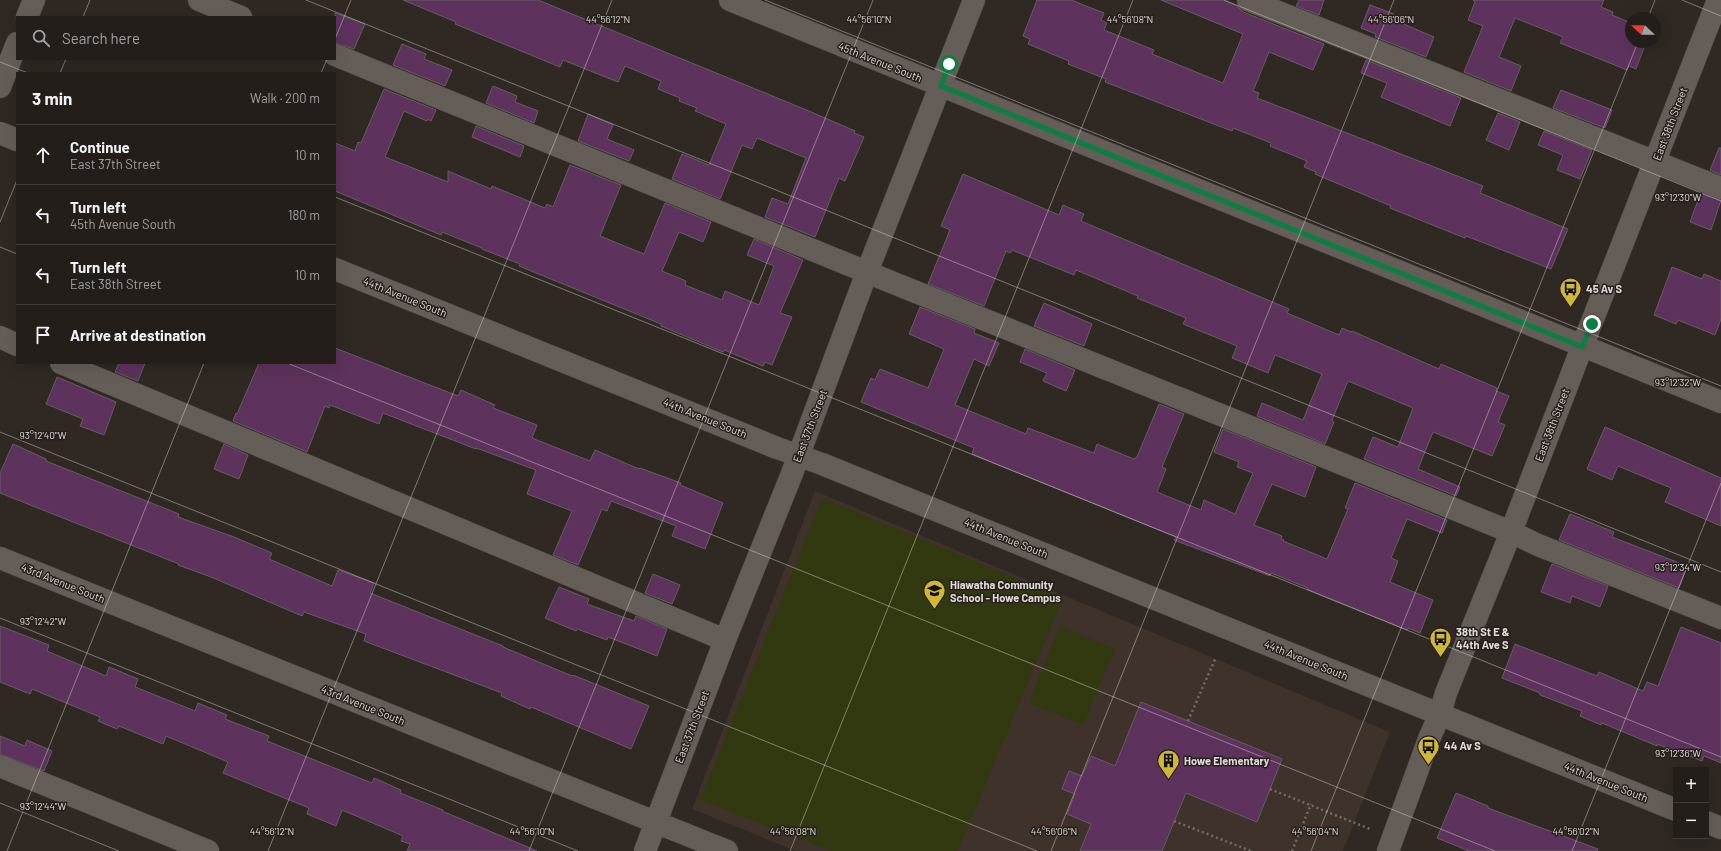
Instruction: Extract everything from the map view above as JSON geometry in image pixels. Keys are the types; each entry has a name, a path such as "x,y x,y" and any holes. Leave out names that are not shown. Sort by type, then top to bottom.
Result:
{"street":[{"path":"27,16 34,0"},
{"path":"199,0 239,16"},
{"name":"45th Avenue South","path":"730,0 1582,347 1721,402"},
{"name":"East 37th Street","path":"645,851 725,640 799,456 867,272 974,0"},
{"path":"1248,0 1721,188"},
{"name":"East 38th Street","path":"1388,851 1429,739 1440,714 1446,693 1656,163 1718,0"},
{"path":"0,87 16,46"},
{"path":"336,55 1511,532 1538,545 1721,618"},
{"path":"0,133 16,140"},
{"name":"44th Avenue South","path":"336,269 1673,809"},
{"path":"0,338 16,345"},
{"path":"63,364 725,640"},
{"name":"43rd Avenue South","path":"0,558 727,851"},
{"path":"0,766 208,851"},
{"path":"1709,823 1721,828"}],"path":[{"path":"1188,721 1216,657"},
{"path":"1270,789 1311,804 1364,827"},
{"path":"1292,851 1311,804"},
{"path":"1174,821 1251,851"}],"shaded area":[{"name":"Hiawatha Community School - Howe Campus","path":"815,491 1390,732 1343,851 796,851 692,809"}],"green space":[{"path":"822,498 1063,598 958,851 832,851 700,800"},
{"path":"1060,626 1115,649 1083,725 1029,703"}],"building":[{"path":"403,0 538,0 809,111 855,131 854,133 864,137 845,181 839,178 815,237 765,217 772,198 788,204 806,158 757,138 752,149 742,145 720,199 672,179 682,154 709,165 726,124 695,111 697,108 679,101 680,98 658,89 661,81 625,66 618,82 563,60 560,67 455,24 456,22"},
{"path":"1037,0 1071,0 1104,13 1101,20 1107,23 1104,30 1154,50 1152,54 1223,83 1243,34 1161,0 1223,0 1237,6 1243,12 1324,44 1313,70 1269,52 1253,91 1259,93 1257,98 1483,186 1480,193 1568,229 1551,269 1466,236 1465,238 1390,208 1391,206 1315,174 1316,172 1304,167 1307,161 1270,146 1271,143 1233,128 1232,131 1105,82 1106,79 1068,64 1069,61 1028,44 1030,39 1023,36"},
{"path":"1299,0 1324,0 1319,15 1296,6"},
{"path":"1473,0 1604,0 1601,7 1613,12 1612,15 1625,20 1625,48 1644,48 1636,69 1629,66 1627,70 1560,43 1563,37 1515,18 1499,57 1521,66 1511,91 1464,72 1483,26 1468,20 1475,2"},
{"path":"1370,5 1394,14 1392,19 1434,37 1426,57 1375,37 1376,34 1361,28"},
{"path":"335,13 365,24 354,49 336,43"},
{"path":"402,44 426,54 424,59 452,70 445,86 393,65"},
{"path":"1366,60 1461,98 1450,126 1381,97 1387,83 1361,73"},
{"path":"493,86 517,96 515,102 538,111 534,123 486,103"},
{"path":"384,89 436,110 431,121 428,119 427,121 404,111 385,157 448,182 448,171 491,189 492,186 545,208 547,204 553,207 570,165 621,185 600,236 644,254 665,203 711,222 703,242 679,232 662,271 686,281 685,285 722,300 725,291 759,305 774,266 747,255 754,239 803,260 780,313 792,317 772,365 765,362 763,366 724,350 723,352 661,326 661,324 519,266 520,264 482,248 442,232 441,235 336,191 336,143 355,151 358,142 361,143"},
{"path":"1561,90 1612,110 1605,128 1553,108"},
{"path":"1498,113 1520,122 1509,150 1486,140"},
{"path":"588,114 613,125 607,139 634,150 629,161 578,141"},
{"path":"476,126 524,146 520,157 472,137"},
{"path":"1544,131 1592,150 1580,179 1557,170 1563,155 1538,145"},
{"path":"1719,148 1721,148 1721,175 1710,170"},
{"path":"963,174 1059,215 1063,205 1084,214 1081,221 1289,309 1287,313 1339,335 1342,328 1351,332 1352,331 1439,369 1441,364 1497,388 1496,391 1509,396 1498,422 1505,425 1492,456 1433,432 1418,469 1460,487 1456,496 1364,459 1373,437 1398,447 1413,408 1348,381 1332,420 1334,422 1325,444 1257,416 1262,403 1303,420 1322,374 1275,355 1268,373 1232,358 1237,346 1183,324 1186,318 1137,298 1138,296 1076,270 1074,275 1012,250 1010,253 1006,251 984,306 928,284 950,230 941,226"},
{"path":"1702,194 1721,200 1711,230 1690,222 1700,195"},
{"path":"1672,267 1702,279 1704,274 1721,281 1721,319 1715,335 1678,320 1676,324 1654,315"},
{"path":"1044,303 1092,324 1084,346 1034,326"},
{"path":"920,307 975,329 974,333 999,343 989,366 974,359 955,405 1026,434 1028,428 1094,453 1097,444 1134,459 1137,457 1159,404 1184,414 1162,467 1166,469 1157,492 1201,510 1204,500 1235,514 1253,473 1237,467 1239,462 1214,452 1223,429 1316,467 1305,497 1272,484 1254,525 1282,536 1281,539 1284,540 1283,541 1327,559 1348,509 1345,508 1355,483 1447,520 1442,533 1407,519 1391,558 1398,561 1390,582 1433,600 1420,633 1408,628 1407,630 1271,573 1270,576 1174,540 1176,537 972,454 974,448 861,402 871,378 875,380 880,369 928,388 944,349 909,334"},
{"path":"336,348 458,396 461,390 495,405 493,408 537,425 532,438 590,461 595,450 639,469 640,468 681,483 680,485 723,503 705,549 672,536 676,526 611,501 607,511 602,509 578,565 553,555 572,511 527,494 536,470 476,449 383,413 379,424 330,405 329,408 325,406 307,452 233,421 236,413 237,414 259,364 336,364"},
{"path":"1025,349 1075,370 1066,391 1043,381 1047,373 1020,362"},
{"path":"119,364 145,364 138,381 115,372"},
{"path":"57,377 116,402 104,435 80,426 83,419 46,404"},
{"path":"1605,427 1721,478 1721,526 1665,502 1671,488 1618,466 1612,480 1587,469"},
{"path":"13,444 46,459 46,461 179,514 178,517 234,537 272,553 269,559 332,586 338,570 374,583 370,593 649,706 631,749 531,707 530,709 501,696 502,693 364,641 366,634 304,612 302,616 211,577 0,493 0,473"},
{"path":"224,444 248,455 239,479 214,469"},
{"path":"1570,514 1614,532 1612,537 1687,566 1679,588 1559,540"},
{"path":"1552,564 1608,586 1600,607 1572,596 1570,603 1541,592"},
{"path":"653,574 680,585 672,604 645,593"},
{"path":"559,587 589,599 587,604 634,621 636,616 667,629 657,656 608,637 607,640 577,629 576,631 545,618"},
{"path":"0,626 49,645 47,651 106,676 109,667 138,679 135,687 195,711 198,703 227,715 225,719 269,736 267,741 372,783 374,778 401,790 400,793 537,851 407,851 410,844 401,841 403,836 342,810 336,826 307,814 309,808 223,773 228,762 166,736 163,744 119,726 117,729 98,721 100,717 32,689 30,694 0,682"},
{"path":"1681,627 1721,643 1721,763 1704,756 1702,761 1657,744 1657,746 1602,723 1601,725 1580,716 1582,711 1540,695 1540,693 1502,678 1515,644 1597,676 1599,672 1643,691 1647,682 1658,686"},
{"name":"Howe Elementary","path":"1141,702 1282,759 1257,822 1186,793 1162,851 1080,851 1091,824 1067,814 1075,794 1062,789 1069,771 1082,776 1091,756 1115,766"},
{"path":"0,736 25,746 27,740 52,751 44,771 0,754"},
{"path":"1456,793 1488,806 1488,808 1598,849 1597,851 1469,851 1437,838"}],"place":[{"name":"45 Av S","path":"1571,308"},
{"name":"Hiawatha Community School - Howe Campus","path":"935,610"},
{"name":"38th St E & 44th Ave S","path":"1441,658"},
{"name":"44 Av S","path":"1428,766"},
{"name":"Howe Elementary","path":"1169,780"}],"route":[{"path":"949,64 941,86 1582,347 1592,324"}]}
